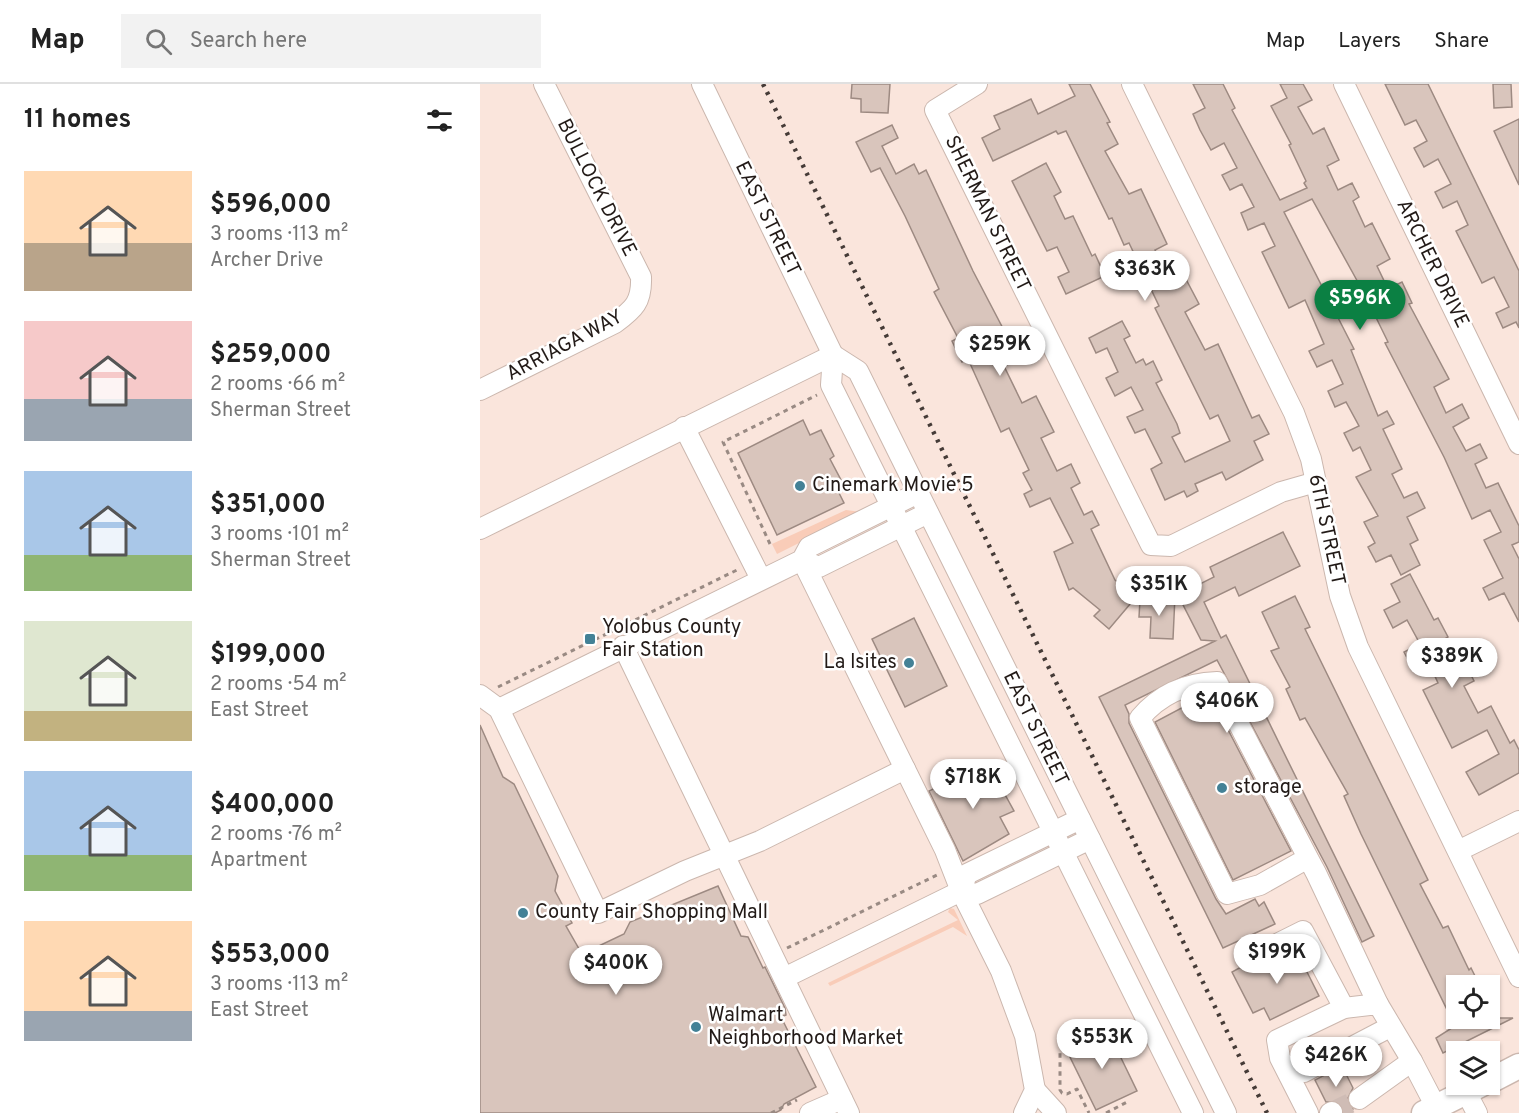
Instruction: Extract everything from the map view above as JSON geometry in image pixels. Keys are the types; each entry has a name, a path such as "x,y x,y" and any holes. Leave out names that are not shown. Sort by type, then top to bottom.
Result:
{"main road":[{"path":"1500,1076 1519,1066"},
{"path":"1430,1110 1475,1096"}],"street":[{"name":"BULLOCK DRIVE","path":"544,84 641,277 641,293"},
{"name":"EAST STREET","path":"702,84 833,355 831,385 1193,1113"},
{"name":"SHERMAN STREET","path":"977,84 935,110 1151,545 1171,546 1281,492 1316,482"},
{"name":"6TH STREET","path":"1132,84 1303,436 1316,482 1340,596 1358,647 1519,977"},
{"name":"ARCHER DRIVE","path":"1344,84 1519,444"},
{"name":"ARRIAGA WAY","path":"482,385 615,323 632,311 641,293"},
{"name":"EAST STREET","path":"833,355 858,371 1226,1113"},
{"path":"480,529 833,355"},
{"path":"684,428 761,579"},
{"path":"499,709 623,646 802,560 809,547 918,493"},
{"path":"802,560 819,567 928,513"},
{"path":"802,560 1001,971 1018,1014 1035,1090 1056,1113"},
{"path":"623,646 846,1106 805,1106"},
{"path":"1308,858 1260,885 1227,894 1140,718 1151,705 1191,683 1216,682 1308,858 1378,1004 1412,1061 1430,1110"},
{"path":"480,695 499,709 598,913 685,871 760,841 905,769"},
{"path":"961,891 968,874 1080,819"},
{"path":"1458,850 1519,821"},
{"path":"784,978 961,891 977,894 1090,839"},
{"path":"1249,958 1303,931 1344,1008"},
{"path":"1308,1113 1280,1058 1277,1040 1344,1008 1378,1004"},
{"path":"1304,1072 1390,1027"},
{"path":"1359,1099 1412,1061"},
{"path":"1024,1113 1035,1090"}],"path":[{"path":"770,544 723,442 820,394"},
{"path":"480,695 738,569"},
{"path":"772,955 952,868"},
{"path":"1089,1035 1060,1050 1059,1086 1062,1093 1067,1094 1077,1089 1089,1113"},
{"path":"1106,1113 1129,1101"},
{"path":"771,1113 805,1106"}],"shaded area":[{"path":"846,510 861,512 777,554 772,544"},
{"path":"950,908 954,909 967,936 953,927 830,986 828,983 958,920 948,912"}],"building":[{"path":"852,84 890,84 888,113 861,112 861,99 851,98"},
{"path":"1069,84 1090,84 1110,122 1107,123 1118,144 1105,151 1129,194 1141,189 1167,244 1155,250 1166,272 1179,266 1199,304 1185,312 1205,350 1218,344 1252,418 1259,415 1269,434 1254,441 1263,460 1226,480 1222,472 1195,484 1198,491 1187,497 1184,491 1165,500 1151,469 1162,463 1145,429 1135,433 1127,417 1143,410 1131,387 1115,396 1106,378 1118,372 1107,348 1096,353 1089,338 1122,321 1130,336 1124,339 1136,363 1143,359 1146,365 1153,361 1162,380 1156,383 1180,433 1172,437 1185,462 1230,441 1218,415 1210,419 1155,308 1159,306 1129,243 1124,245 1112,218 1109,219 1066,131 1058,134 1056,131 993,161 982,138 1000,129 994,116 1031,99 1038,114 1075,96"},
{"path":"1193,84 1223,84 1235,108 1232,110 1280,200 1307,188 1289,145 1291,144 1271,106 1287,98 1280,84 1303,84 1312,100 1298,107 1313,134 1324,128 1339,160 1327,166 1338,190 1352,183 1359,197 1353,201 1365,227 1372,223 1390,259 1377,266 1388,289 1402,282 1412,303 1409,304 1449,379 1434,387 1446,413 1462,404 1469,418 1453,427 1466,451 1480,444 1487,458 1475,464 1486,488 1498,483 1519,526 1519,542 1512,545 1519,559 1519,622 1504,593 1489,600 1483,588 1503,578 1484,540 1501,532 1490,510 1472,519 1444,457 1385,343 1388,342 1365,295 1312,199 1284,212 1354,349 1351,350 1378,416 1387,411 1394,424 1383,429 1402,469 1392,474 1404,498 1417,492 1425,508 1407,517 1418,540 1410,544 1420,565 1401,575 1391,555 1376,562 1368,547 1375,543 1364,522 1378,516 1356,477 1371,470 1360,447 1353,451 1344,433 1359,426 1346,402 1335,407 1328,391 1343,384 1332,360 1317,367 1309,351 1324,344 1305,300 1289,308 1262,252 1275,246 1264,223 1248,230 1241,213 1254,207 1242,184 1230,190 1222,175 1237,168 1224,143 1211,150 1200,130 1193,114 1205,108"},
{"path":"1385,84 1428,84 1519,271 1519,328 1516,322 1503,328 1496,313 1509,307 1494,277 1482,283 1456,231 1468,225 1457,201 1443,208 1435,192 1451,184 1438,159 1424,167 1414,148 1427,141 1416,120 1405,125"},
{"path":"1493,84 1511,84 1512,107 1494,108"},
{"path":"1519,119 1519,185 1494,131"},
{"path":"892,125 898,138 882,146 896,174 914,164 919,174 926,170 973,271 1019,359 1004,366 1022,403 1036,396 1054,432 1041,438 1057,471 1071,464 1080,483 1071,488 1084,515 1092,511 1099,525 1091,529 1115,580 1136,597 1109,629 1094,616 1100,610 1073,588 1069,590 1054,552 1073,543 1050,498 1030,507 1024,494 1032,490 1023,473 1029,470 1009,428 1001,432 968,359 962,362 952,341 958,338 934,292 939,289 905,216 880,168 871,172 856,142"},
{"path":"1046,163 1061,192 1054,196 1065,219 1073,216 1092,256 1095,254 1105,276 1066,294 1058,277 1069,272 1057,247 1047,251 1012,181"},
{"path":"803,420 810,435 821,430 834,456 830,459 841,480 834,483 844,503 777,535 738,453"},
{"path":"1283,532 1300,566 1239,596 1235,587 1204,602 1221,638 1226,635 1374,936 1362,942 1327,867 1217,660 1125,705 1129,714 1129,723 1216,899 1226,914 1255,899 1259,906 1264,902 1275,924 1223,948 1099,697 1215,641 1201,640 1178,595 1214,577 1210,567"},
{"path":"1410,574 1434,620 1438,618 1448,637 1443,640 1457,671 1467,667 1474,681 1464,686 1478,713 1491,706 1510,743 1514,740 1519,750 1519,773 1479,795 1466,772 1499,754 1487,730 1452,748 1423,690 1438,683 1427,659 1412,667 1404,652 1420,644 1407,620 1393,628 1384,610 1400,602 1391,584"},
{"path":"1175,596 1173,639 1150,638 1151,617 1139,617 1140,600 1166,601"},
{"path":"1295,596 1310,627 1305,629 1428,880 1420,884 1443,928 1448,926 1469,970 1471,968 1474,975 1446,975 1446,1008 1361,834 1344,796 1348,794 1305,718 1300,720 1286,689 1290,687 1271,651 1279,648 1262,612"},
{"name":"La Isites","path":"914,618 947,686 905,707 872,639"},
{"name":"storage","path":"1210,695 1291,851 1233,880 1155,722"},
{"name":"County Fair Shopping Mall","path":"480,725 503,777 514,784 558,876 555,891 572,923 566,926 582,954 624,934 630,922 718,886 741,936 748,937 785,1008 786,1015 781,1017 816,1087 784,1104 781,1110 775,1113 480,1113"},
{"path":"987,762 1014,811 1000,817 1009,834 963,861 929,791"},
{"path":"1295,948 1319,996 1270,1020 1264,1008 1253,1013 1232,972 1241,967 1254,969"},
{"path":"1500,1018 1513,1018 1500,1024"},
{"path":"1107,1029 1137,1091 1096,1110 1066,1049"},
{"path":"1450,1029 1491,1029 1467,1041 1446,1041 1446,1052 1443,1053 1436,1038"},
{"path":"1342,1066 1353,1088 1347,1100 1353,1109 1345,1113 1338,1102 1326,1102 1315,1080"}],"tunnel":[{"path":"1332,1112 1359,1099"}],"railway":[{"path":"763,84 1267,1113"}],"place":[{"name":"Cinemark Movie 5","path":"800,486"},
{"name":"Yolobus County Fair Station","path":"590,639"},
{"name":"La Isites","path":"909,663"},
{"name":"storage","path":"1222,788"},
{"name":"County Fair Shopping Mall","path":"523,913"},
{"name":"Walmart Neighborhood Market","path":"696,1027"}]}
